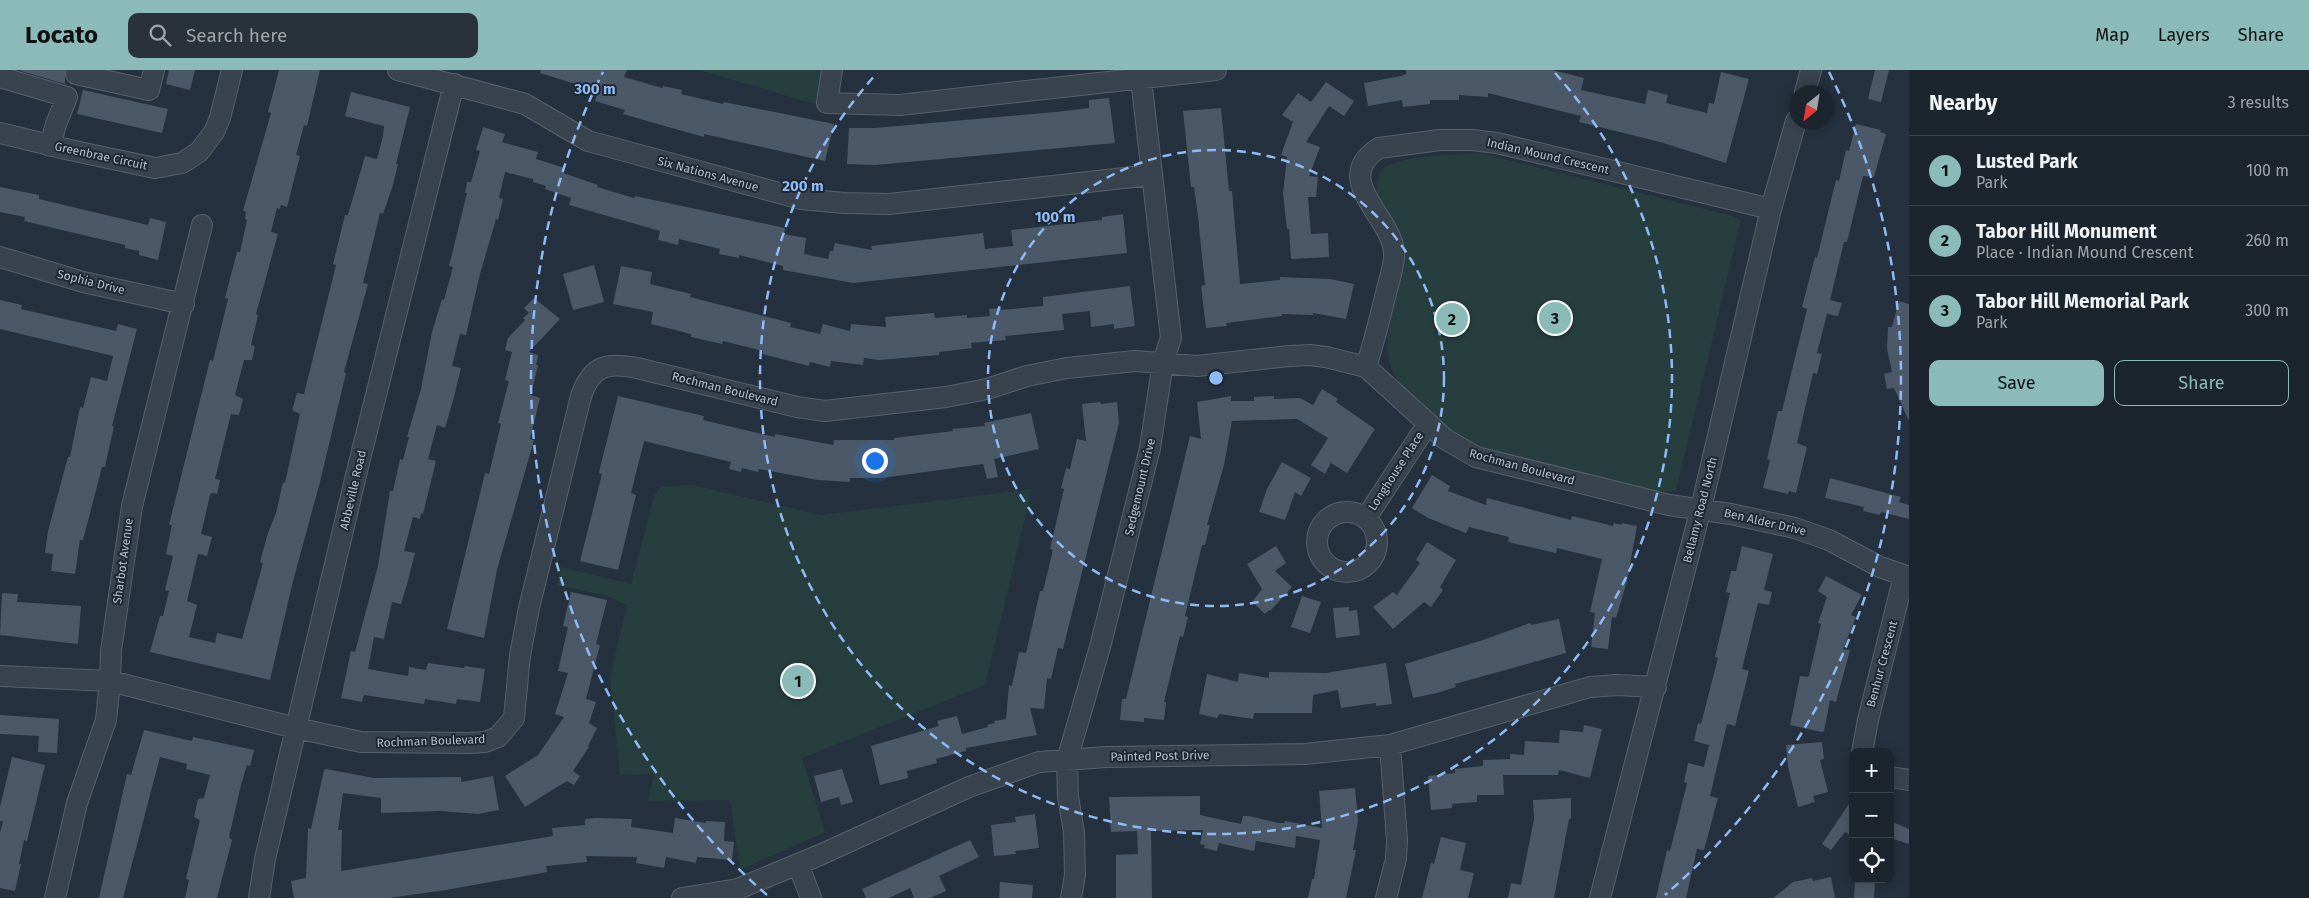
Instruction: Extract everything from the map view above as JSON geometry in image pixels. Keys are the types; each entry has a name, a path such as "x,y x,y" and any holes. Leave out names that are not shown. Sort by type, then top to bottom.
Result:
{"street":[{"path":"50,146 56,124 76,72 149,90 154,70"},
{"name":"Greenbrae Circuit","path":"0,133 50,146 155,168 182,163 199,152 214,132 220,118 232,70"},
{"name":"Six Nations Avenue","path":"398,70 525,104 588,141 801,199 844,203 888,204 1151,175"},
{"path":"832,70 827,103 900,105 1141,74 1216,70"},
{"path":"1807,85 1811,70"},
{"name":"Sedgemount Drive","path":"1071,898 1075,875 1074,832 1068,797 1067,760 1100,647 1150,448 1164,362 1171,338 1141,74"},
{"path":"0,76 67,97"},
{"name":"Abbeville Road","path":"259,898 265,859 358,467 454,84"},
{"name":"Bellamy Road North","path":"1600,898 1656,687 1701,508 1771,209 1793,130"},
{"name":"Indian Mound Crescent","path":"1366,367 1391,274 1394,251 1387,231 1366,197 1360,178 1366,160 1379,148 1440,140 1472,140 1497,143 1771,209"},
{"name":"Sharbot Avenue","path":"55,898 77,803 106,720 111,650 132,506 202,226"},
{"name":"Sophia Drive","path":"0,257 84,282 184,304"},
{"name":"Rochman Boulevard","path":"0,676 110,681 296,728 361,742 485,742 504,732 514,718 520,655 527,616 581,396 590,377 604,366 617,364 797,407 825,411 946,397 987,389 1046,371 1067,368 1135,361 1197,366 1310,355 1366,367 1426,425 1444,439 1476,457 1669,504 1701,508"},
{"name":"Longhouse Place","path":"1366,518 1426,425"},
{"name":"Ben Alder Drive","path":"1701,508 1813,533 1880,567 1907,577"},
{"name":"Benhur Crescent","path":"1863,748 1907,577"},
{"name":"Painted Post Drive","path":"682,898 738,889 969,787 1039,762 1233,754 1305,754 1390,745 1582,689 1616,685 1656,687"},
{"path":"1386,898 1396,859 1397,840 1390,745"},
{"path":"1894,778 1909,780"},
{"path":"798,864 811,898"}],"green space":[{"path":"699,70 825,70 818,105"},
{"path":"1480,153 1733,216 1741,220 1676,491 1661,492 1472,444 1458,437 1431,416 1396,378 1389,361 1388,342 1399,277 1379,207 1377,180 1381,171 1399,162 1427,156"},
{"path":"692,485 821,515 1032,489 985,685 802,758 825,832 740,870 730,800 648,801 654,774 620,775 610,677 627,605 604,595 557,585 561,567 631,584 654,496 661,487"}],"building":[{"path":"65,70 65,84 21,71"},
{"path":"169,70 195,70 190,90 166,84"},
{"path":"279,70 320,70 307,126 304,125 296,155 300,156 287,207 281,205 280,209 277,208 271,232 278,234 256,314 258,315 251,345 255,346 252,360 244,360 235,395 243,399 239,415 231,414 215,479 220,480 217,494 212,493 210,495 201,534 212,537 207,556 198,554 187,601 197,605 189,637 215,643 217,633 242,639 263,563 260,562 276,513 283,482 285,483 300,414 292,410 297,393 304,394 336,265 333,264 345,215 348,215 365,156 377,159 383,136 384,126 345,116 351,92 410,107 396,164 398,164 393,185 383,214 380,213 363,283 368,284 344,372 346,373 320,482 293,581 270,680 150,652 160,616 163,616 169,591 165,590 173,556 166,554 172,525 169,525 210,360 213,361 228,299 225,298 237,252 240,252 247,220 245,219 246,212 243,211 271,113 268,112"},
{"path":"541,70 627,70 624,77 662,88 663,86 682,90 681,94 723,104 724,102 834,124 825,161 704,134 704,137 623,114 625,110 595,101 598,91 540,73"},
{"path":"1406,70 1552,70 1584,78 1581,90 1645,104 1648,90 1668,95 1666,103 1707,113 1709,103 1714,104 1721,72 1749,79 1726,163 1660,142 1579,122 1581,116 1488,93 1488,97 1459,95 1459,100 1430,100 1430,104 1403,107 1402,100 1368,106 1364,83 1401,76 1406,74"},
{"path":"1875,70 1889,70 1881,102 1868,99"},
{"path":"1326,82 1354,101 1344,116 1329,106 1306,142 1320,147 1309,176 1318,177 1316,197 1308,197 1311,234 1328,233 1329,257 1291,259 1289,229 1287,229 1283,194 1287,157 1281,155 1293,122 1282,115 1298,93 1311,102"},
{"path":"83,90 168,109 162,133 77,114"},
{"path":"1109,98 1115,143 875,165 847,164 849,128 875,128 1056,112 1089,108 1089,100"},
{"path":"1221,108 1229,191 1232,191 1240,284 1280,280 1280,277 1330,279 1354,284 1346,319 1313,313 1313,315 1282,314 1282,316 1226,323 1227,326 1206,328 1201,286 1205,285 1198,217 1194,187 1191,187 1183,111"},
{"path":"1856,124 1881,130 1880,132 1886,134 1874,177 1863,176 1847,242 1844,242 1830,300 1842,303 1838,316 1827,314 1817,353 1822,354 1817,374 1813,373 1797,443 1807,447 1796,493 1789,491 1788,494 1763,488 1770,460 1767,459 1778,411 1782,411 1807,309 1802,307 1815,257 1817,258 1836,180 1839,181 1846,150 1849,151"},
{"path":"483,127 505,134 502,142 538,152 536,159 565,168 563,173 598,185 597,187 634,198 635,196 785,228 784,234 806,238 804,254 828,259 835,243 872,250 871,246 983,233 985,249 1013,246 1011,230 1102,220 1102,217 1123,214 1127,253 853,283 783,270 783,266 739,255 739,258 719,254 720,249 679,239 678,245 658,240 660,231 569,205 571,198 545,189 546,186 533,182 533,179 505,172 499,198 503,199 498,220 496,219 480,274 466,335 460,334 452,366 461,368 454,397 445,428 437,425 428,459 436,461 423,514 421,513 420,519 413,517 404,551 415,553 408,581 401,604 392,602 384,639 374,637 368,669 408,676 409,667 426,670 428,663 485,669 480,702 457,699 456,704 425,699 424,704 364,695 362,702 341,698 351,651 355,652 378,566 390,491 393,491 400,459 403,460 409,437 407,437 421,389 432,332 442,299 444,300 453,267 449,266 467,193 465,193 467,182 471,182 480,151 476,150"},
{"path":"0,187 39,195 39,199 148,225 150,218 166,222 158,260 139,255 139,251 125,248 125,245 24,221 25,217 0,212"},
{"path":"594,265 604,302 573,310 563,274"},
{"path":"621,266 652,272 650,284 691,294 690,297 791,323 790,327 820,334 823,324 850,331 851,324 886,327 885,317 934,313 935,318 967,315 967,318 990,316 989,309 1001,308 1001,310 1043,306 1043,297 1130,286 1135,326 1114,329 1114,324 1091,327 1090,311 1062,314 1064,330 1005,336 1006,340 971,343 972,348 939,352 939,355 879,360 864,358 863,365 831,361 830,367 810,362 809,366 762,354 763,351 723,341 722,344 691,337 691,334 651,324 653,312 613,304"},
{"path":"534,298 560,319 529,352 538,355 536,365 538,365 531,395 540,398 530,439 534,440 497,570 484,638 447,629 485,473 489,474 501,424 498,423 509,381 505,380 512,352 505,350 508,338 525,320 523,318 529,313 524,308"},
{"path":"0,300 22,305 21,309 116,331 118,324 137,329 112,426 114,426 105,467 102,467 83,540 80,540 75,574 51,571 53,554 45,553 48,531 68,457 70,457 80,407 83,408 91,377 107,381 113,356 0,329"},
{"path":"1899,301 1909,304 1909,421 1894,388 1887,389 1884,374 1892,372 1887,349 1888,327 1892,327"},
{"path":"1322,389 1338,399 1336,402 1375,429 1347,473 1331,463 1325,474 1311,465 1328,438 1297,419 1232,421 1224,465 1207,525 1210,525 1205,545 1202,545 1185,616 1188,617 1183,637 1180,636 1164,702 1166,702 1164,720 1144,718 1144,722 1120,720 1122,699 1126,699 1190,436 1201,439 1197,402 1231,396 1231,401 1254,401 1254,397 1274,396 1274,399 1300,398 1313,405"},
{"path":"618,396 704,416 703,420 775,437 775,434 833,445 834,440 894,440 894,438 953,431 952,429 985,426 984,423 1031,413 1039,449 994,459 998,477 987,479 983,464 882,478 850,478 850,482 818,480 759,469 758,472 742,468 741,472 729,469 731,462 644,441 631,493 636,495 618,570 580,561 602,474 599,473"},
{"path":"1100,402 1101,404 1117,402 1119,423 1063,649 1058,648 1051,679 1047,678 1044,709 1030,708 1037,735 966,748 966,751 936,759 937,763 907,771 908,778 880,785 871,746 939,726 937,721 957,716 962,734 988,727 987,725 995,723 994,721 1006,719 1009,685 1012,686 1019,652 1026,653 1040,591 1043,591 1053,550 1050,549 1064,489 1061,488 1066,468 1070,469 1077,439 1086,441 1082,404"},
{"path":"1282,462 1311,478 1301,496 1295,492 1285,520 1259,512 1267,489"},
{"path":"1432,475 1450,486 1448,491 1486,505 1487,498 1571,520 1572,516 1613,526 1614,523 1622,525 1622,523 1637,526 1627,581 1616,618 1612,617 1608,649 1591,647 1595,613 1590,612 1602,559 1557,548 1556,553 1508,542 1509,537 1469,527 1466,533 1428,518 1412,508"},
{"path":"1830,478 1901,497 1899,502 1909,505 1909,519 1881,512 1880,515 1863,511 1864,507 1825,498"},
{"path":"1427,542 1456,560 1440,587 1443,590 1431,607 1424,602 1393,629 1373,607 1393,592 1397,595 1420,563 1416,560"},
{"path":"1276,546 1286,563 1275,571 1292,587 1265,614 1252,602 1262,589 1247,564"},
{"path":"1742,546 1773,554 1764,590 1772,592 1769,605 1758,603 1742,669 1749,671 1735,726 1727,724 1710,796 1718,798 1704,850 1697,849 1686,898 1656,898 1667,850 1670,851 1687,783 1684,782 1688,763 1704,767 1709,745 1694,741 1698,723 1701,724 1718,658 1715,657 1730,593 1726,592 1731,571 1736,571"},
{"path":"1826,576 1862,595 1851,615 1856,617 1843,649 1850,650 1836,702 1830,700 1824,731 1822,732 1790,725 1800,676 1809,676 1821,624 1818,623 1827,597 1818,591"},
{"path":"571,592 607,600 596,644 600,645 586,699 596,702 589,723 597,728 589,747 573,771 580,776 574,785 567,781 525,807 505,776 538,755 564,717 555,714 568,673 558,671 568,627 563,626"},
{"path":"2,593 18,594 17,602 81,606 78,644 0,635"},
{"path":"1302,596 1321,602 1310,633 1291,627"},
{"path":"1349,607 1349,611 1357,610 1360,635 1336,638 1333,608"},
{"path":"1559,619 1566,653 1455,684 1456,687 1437,693 1413,698 1405,664 1483,640 1530,623 1531,625"},
{"path":"1386,663 1392,704 1376,706 1376,703 1341,708 1338,690 1313,695 1312,713 1254,713 1253,719 1219,714 1217,718 1199,714 1207,674 1238,682 1239,673 1269,678 1269,672 1326,673"},
{"path":"0,715 59,719 57,753 38,752 39,736 0,734"},
{"path":"1584,725 1602,729 1590,778 1559,770 1558,775 1503,775 1504,795 1477,795 1477,802 1452,804 1452,808 1431,810 1428,776 1455,773 1455,769 1483,766 1483,760 1510,759 1510,754 1524,755 1525,741 1559,743 1560,730 1583,732"},
{"path":"144,730 192,741 193,737 254,750 250,766 247,765 241,785 229,837 232,840 217,898 185,898 189,880 186,879 200,820 194,817 198,799 204,798 210,775 186,769 187,764 160,757 123,898 99,898 127,774 131,775"},
{"path":"1822,742 1824,759 1820,760 1828,792 1813,796 1815,802 1798,807 1788,767 1786,745"},
{"path":"12,757 45,765 27,841 24,840 15,891 0,888 0,833 3,821 0,821 0,807"},
{"path":"842,769 853,802 841,805 839,797 821,802 814,776"},
{"path":"324,770 374,778 461,777 461,782 493,776 499,810 478,814 440,811 381,813 381,798 343,793 338,830 342,830 341,871 553,836 552,828 585,825 585,819 597,818 632,819 631,827 673,833 675,818 706,823 706,821 725,822 724,841 734,842 732,860 697,857 696,863 666,857 664,868 636,863 637,857 586,856 587,862 546,866 547,872 446,890 389,898 294,898 291,881 306,878 308,828 311,829"},
{"path":"1355,788 1358,821 1353,850 1356,850 1346,898 1308,898 1312,879 1314,879 1320,840 1296,836 1295,848 1256,841 1254,851 1219,843 1217,851 1204,848 1205,845 1200,844 1203,830 1151,831 1152,898 1116,898 1116,855 1138,854 1137,831 1111,832 1109,797 1200,796 1200,815 1241,824 1243,816 1249,816 1278,823 1284,823 1285,821 1322,828 1319,791"},
{"path":"1571,798 1571,819 1569,819 1554,898 1508,898 1511,883 1521,885 1534,819 1533,800"},
{"path":"1849,804 1849,834 1845,832 1831,850 1822,844"},
{"path":"1035,814 1039,848 1015,851 1016,854 994,856 991,825 1016,822 1015,817"},
{"path":"1894,823 1909,829 1909,844 1894,839"},
{"path":"1441,837 1466,843 1460,870 1474,873 1468,898 1422,898 1431,863 1434,864"},
{"path":"970,840 979,857 939,876 946,891 930,898 914,898 910,888 889,898 866,898 862,889"},
{"path":"1831,877 1835,898 1773,898 1793,882 1812,878 1813,881"},
{"path":"1000,882 1033,885 1032,898 999,898"},
{"path":"1855,883 1875,883 1874,898 1854,898"}],"place":[{"name":"Tabor Hill Memorial Park","path":"1555,318"},
{"name":"Tabor Hill Monument","path":"1452,319"},
{"name":"Lusted Park","path":"798,681"}]}
